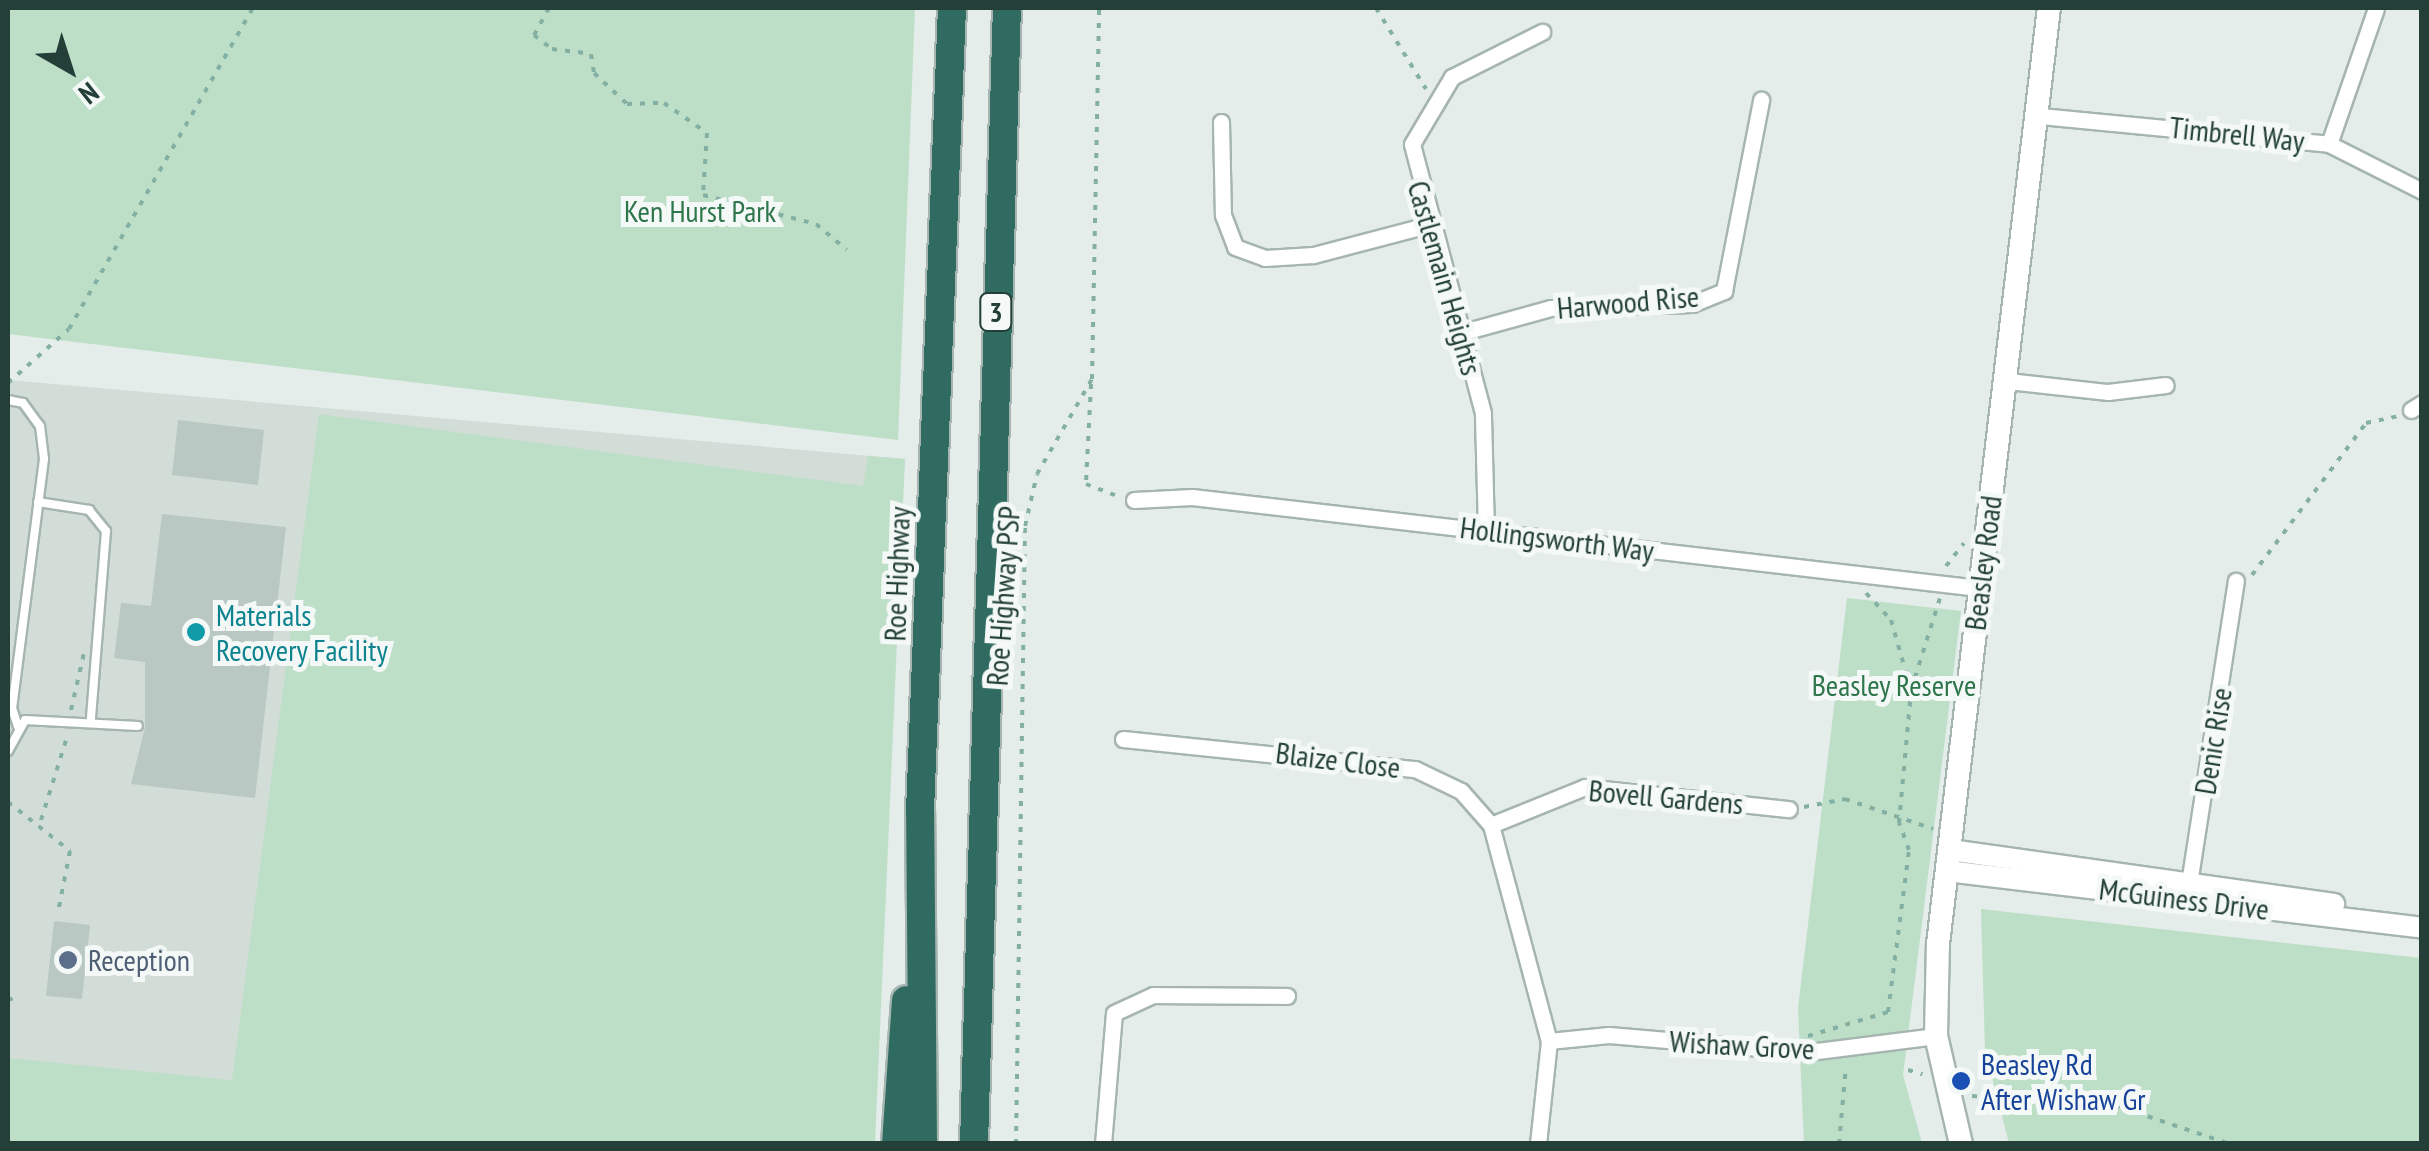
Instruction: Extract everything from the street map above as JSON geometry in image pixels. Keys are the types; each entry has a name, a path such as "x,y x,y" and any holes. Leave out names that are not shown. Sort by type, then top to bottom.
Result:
{"highway":[{"name":"Roe Highway","path":"923,1144 920,811 952,8"},
{"name":"3","path":"974,1143 1007,8"},
{"path":"896,1144 920,811"}],"main road":[{"name":"Beasley Road","path":"1962,1144 1936,1036 1950,849 1979,588 2041,108 2049,8"},
{"name":"Beasley Road","path":"2041,108 2063,8"}],"street":[{"path":"2329,144 2376,8"},
{"name":"Castlemain Heights","path":"1486,531 1490,452 1427,225 1412,144 1434,95 1470,64 1542,32"},
{"name":"Harwood Rise","path":"1460,333 1550,308 1692,304 1724,291 1761,100"},
{"name":"Timbrell Way","path":"2041,108 2329,144 2422,191"},
{"path":"1221,122 1223,216 1236,247 1264,258 1312,255 1427,225"},
{"path":"2008,381 2108,392 2166,385"},
{"name":"Hollingsworth Way","path":"1134,500 1192,497 1979,588"},
{"name":"Denic Rise","path":"2188,891 2236,582"},
{"name":"Blaize Close","path":"1123,740 1415,769 1461,791 1491,825 1548,1040"},
{"name":"Bovell Gardens","path":"1491,825 1586,787 1789,809"},
{"name":"McGuiness Drive","path":"1950,849 2422,928"},
{"name":"McGuiness Drive","path":"2188,891 2422,914"},
{"path":"1103,1144 1114,1013 1154,995 1287,996"},
{"name":"Wishaw Grove","path":"1548,1040 1609,1035 1809,1052 1936,1036"},
{"path":"1538,1144 1548,1040"}],"lane":[{"path":"8,400 22,403 40,426 38,502 12,708 18,727 8,752"},
{"path":"38,502 89,510 106,532 91,719"},
{"path":"18,727 91,719 138,726"}],"path":[{"path":"8,383 69,329 253,8"},
{"path":"549,8 534,35 552,49 591,54 594,73 627,104 664,103 707,133 703,195 816,224 847,250"},
{"name":"Roe Highway PSP","path":"1016,1144 1026,526 1037,474 1092,379 1099,8"},
{"path":"1376,8 1434,95"},
{"path":"1092,379 1086,484 1134,500"},
{"path":"2236,582 2263,570 2366,423 2416,406"},
{"path":"1861,574 1890,620 1911,690"},
{"path":"1809,1052 1808,1035 1820,1027 1870,1019 1890,1004 1909,850 1900,819 1911,690 1940,598"},
{"path":"1789,809 1845,799 1900,819 1950,849"},
{"path":"8,802 70,851 58,912"},
{"path":"1870,1019 1879,1030"},
{"path":"1839,1144 1846,1066"},
{"path":"1972,1096 2123,1108 2230,1144"}],"shaded area":[{"path":"8,380 905,459 839,1143 8,1144"}],"green space":[{"name":"Ken Hurst Park","path":"8,8 915,8 898,440 8,334"},
{"path":"319,414 863,486 868,456 905,459 875,1143 8,1143 8,1058 232,1080"},
{"name":"Beasley Reserve","path":"1847,598 1961,611 1903,1075 1922,1143 1804,1144 1798,1008"},
{"path":"1981,909 2421,958 2421,1143 2009,1143 1985,1050"}],"building":[{"path":"178,420 264,430 258,485 172,475"},
{"name":"Materials Recovery Facility","path":"162,514 286,527 255,798 131,784 145,727 145,662 114,658 121,603 151,606"},
{"name":"Reception","path":"54,921 90,925 82,999 46,996"}],"place":[{"name":"Materials Recovery Facility","path":"196,632"},
{"name":"Reception","path":"68,960"},
{"name":"Beasley Rd After Wishaw Gr","path":"1961,1081"}]}
